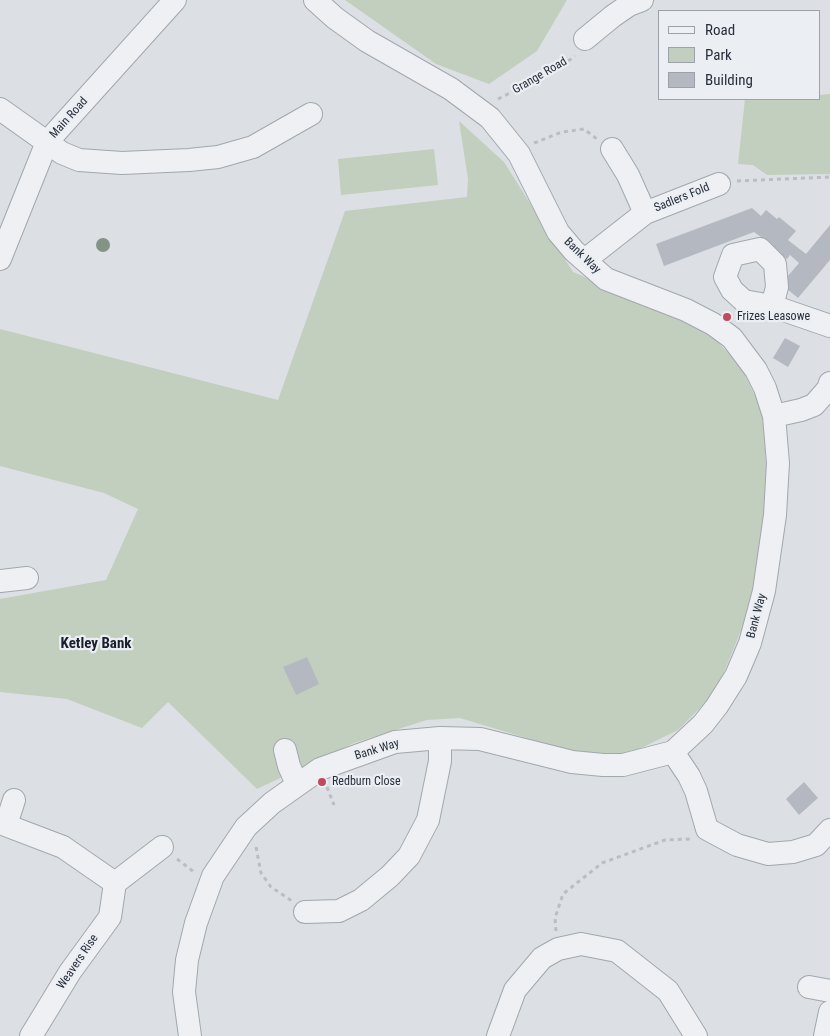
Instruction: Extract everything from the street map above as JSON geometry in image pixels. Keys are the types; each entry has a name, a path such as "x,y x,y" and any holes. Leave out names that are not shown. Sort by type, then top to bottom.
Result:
{"street":[{"name":"Main Road","path":"0,259 47,142 175,0"},
{"name":"Bank Way","path":"190,1036 184,992 187,960 196,923 213,876 246,828 272,803 320,769 395,742 440,738 480,739 572,762 603,765 623,765 673,752 703,724 736,676 750,643 764,592 775,515 778,463 774,416 765,388 756,370 732,338 713,324 686,310 606,279 574,251 558,232 519,154 490,118 451,89 367,41 335,18 315,0"},
{"path":"585,39 629,5 642,0"},
{"path":"0,109 62,153 79,160 122,163 218,157 253,147 311,114"},
{"name":"Sadlers Fold","path":"612,149 628,175 645,213"},
{"name":"Sadlers Fold","path":"585,260 645,213 719,184"},
{"path":"772,306 830,326"},
{"path":"774,416 801,410 822,410 830,383"},
{"path":"0,582 27,578"},
{"path":"305,912 340,911 361,900 390,876 409,856 428,820 440,761 440,738"},
{"path":"285,750 289,766 297,784"},
{"path":"673,752 689,776 696,791 699,834 768,854 793,852 816,845 830,830"},
{"path":"14,800 3,824 63,847 115,883 162,848"},
{"name":"Weavers Rise","path":"30,1036 70,972 110,916 115,883"},
{"path":"498,1036 514,990 542,958 558,949 581,944 617,951 668,991 696,1036"},
{"path":"825,1036 830,1012"}],"path":[{"name":"Grange Road","path":"476,108 553,72 583,50 585,39"},
{"path":"519,154 536,142 562,132 584,129 612,149"},
{"path":"719,184 737,181 830,177"},
{"path":"327,787 334,805"},
{"path":"558,949 555,918 563,894 602,863 665,840 699,834"},
{"path":"255,842 261,874 271,888 295,903 305,912"},
{"path":"162,848 197,874 213,876"}],"green space":[{"path":"345,0 567,0 537,51 489,84 436,64"},
{"path":"830,94 830,174 767,175 753,165 738,164 745,100 820,100 820,95"},
{"path":"459,121 504,162 573,272 704,328 741,366 763,413 766,465 766,542 755,596 716,692 678,730 631,753 589,757 460,718 427,720 354,743 257,789 168,702 142,728 67,699 0,692 0,599 106,580 138,509 104,493 0,466 0,329 278,400 345,211 467,197 468,179"},
{"path":"434,149 438,185 341,195 338,159"}],"building":[{"path":"752,208 761,216 766,210 777,219 779,217 796,231 788,240 806,254 830,225 830,260 798,298 781,284 799,263 790,255 787,259 756,243 761,237 754,232 664,266 656,244"},
{"path":"785,338 800,346 788,367 773,358"},
{"path":"307,657 319,684 296,695 283,667"},
{"path":"804,782 818,798 799,815 786,799"}],"place":[{"name":"Frizes Leasowe","path":"727,317"},
{"name":"Redburn Close","path":"322,782"}],"district":[{"name":"Ketley Bank","path":"96,644"}]}
